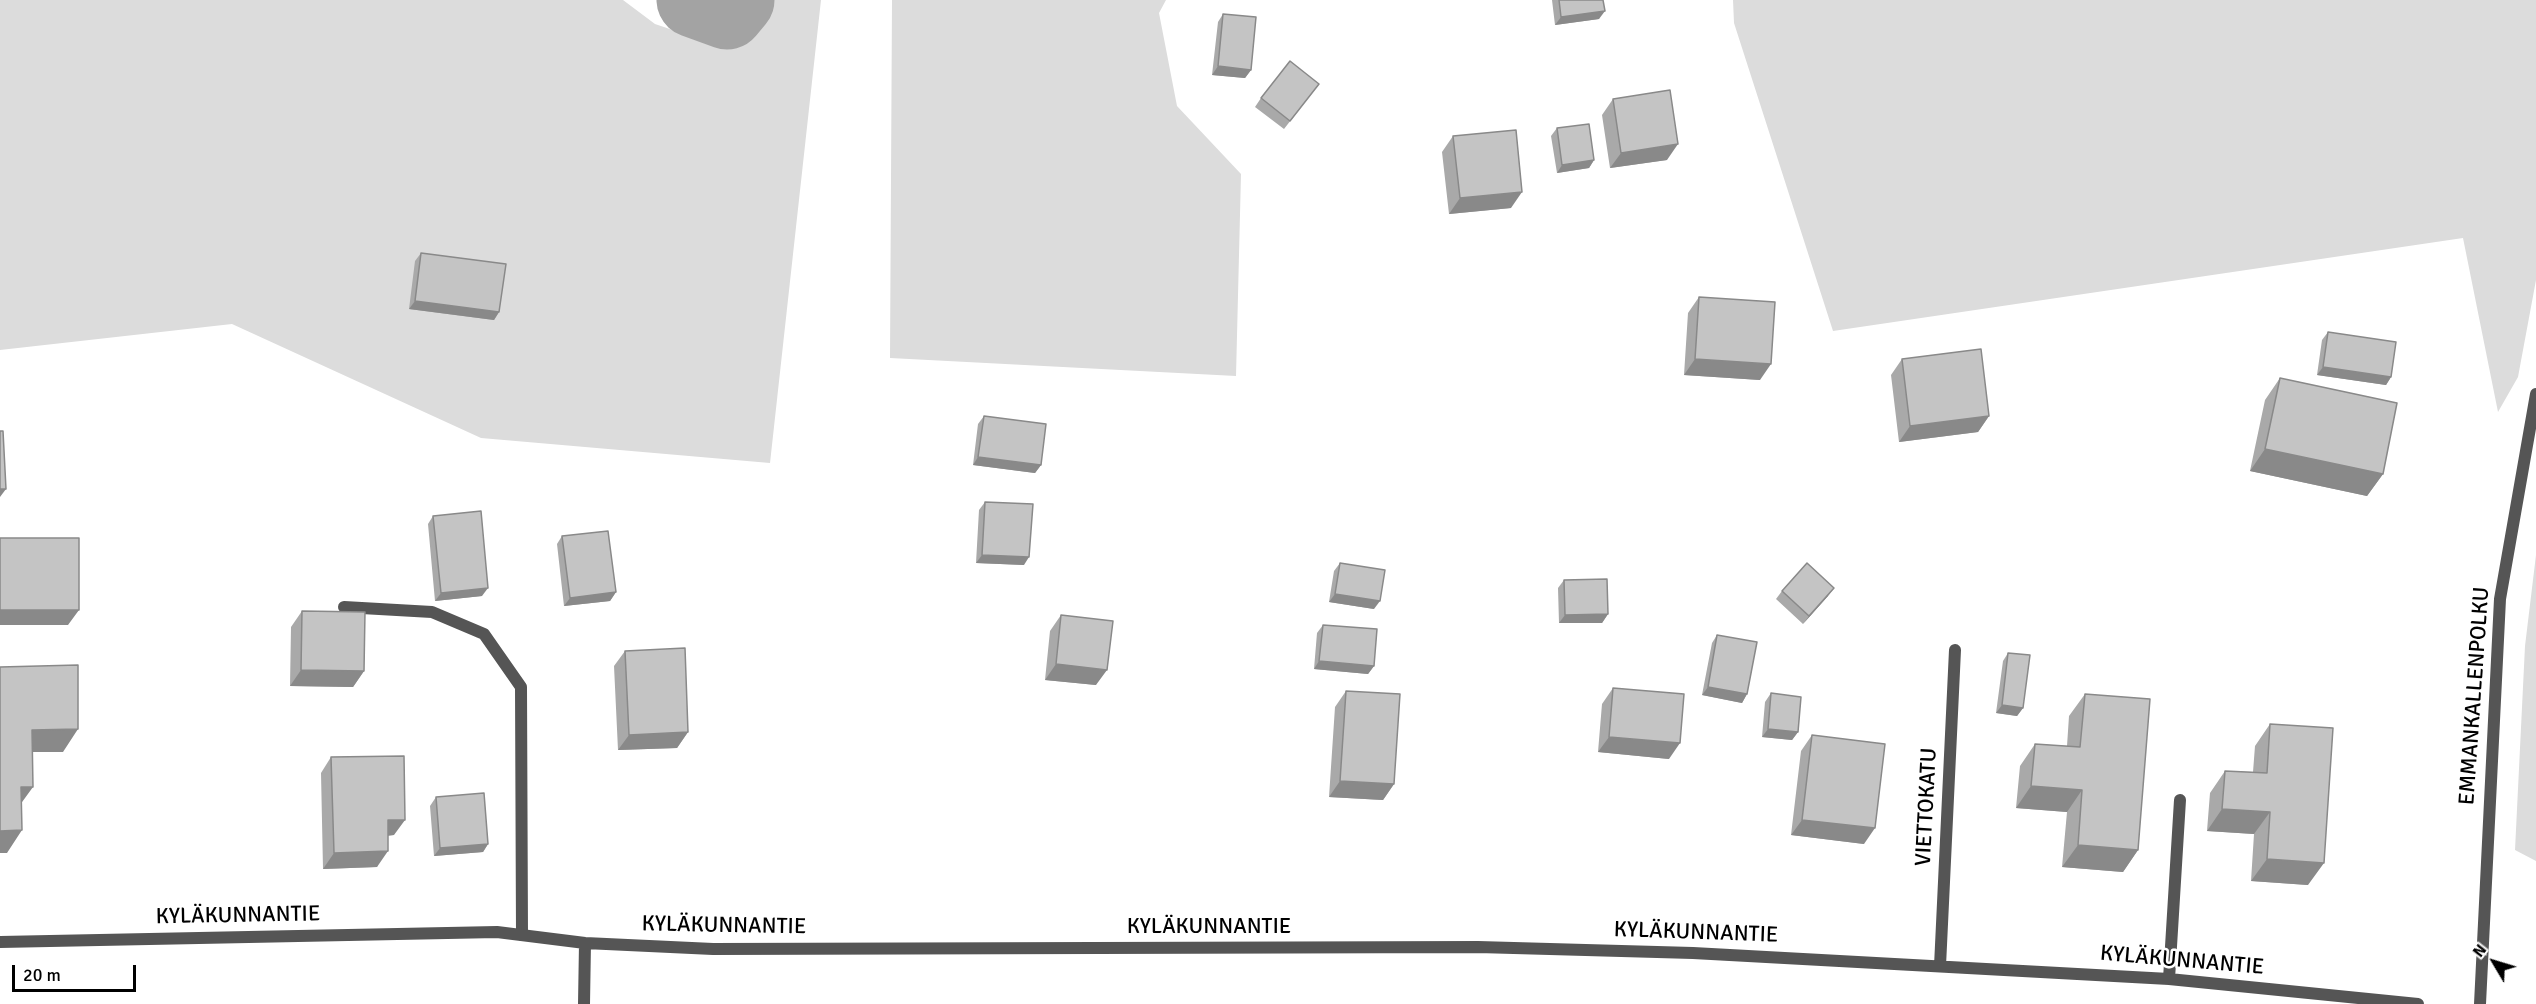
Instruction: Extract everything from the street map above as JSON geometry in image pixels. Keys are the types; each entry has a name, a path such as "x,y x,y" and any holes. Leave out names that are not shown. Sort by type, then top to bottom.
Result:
{"street":[{"name":"EMMANKALLENPOLKU","path":"2480,1004 2500,599 2536,394"},
{"path":"344,607 432,612 484,634 521,687 522,935"},
{"name":"VIETTOKATU","path":"1940,966 1956,650"},
{"path":"2169,979 2180,800"},
{"name":"KYLÄKUNNANTIE","path":"0,942 497,932 585,943 713,949 1478,947 1693,953 2169,979 2418,1004"},
{"path":"584,1004 585,943"}],"shaded area":[{"path":"0,0 623,0 655,24 717,45 752,21 767,0 821,0 770,463 481,438 232,324 0,350"},
{"path":"892,0 1166,0 1159,13 1177,106 1241,174 1236,376 890,358"},
{"path":"1733,0 2536,0 2536,280 2518,377 2498,412 2463,238 1833,331 1734,23"},
{"path":"2536,555 2536,861 2515,850 2525,646"}],"building":[{"path":"1559,0 1603,0 1605,11 1561,17"},
{"path":"1223,14 1256,17 1251,70 1218,66"},
{"path":"1290,61 1319,84 1290,121 1261,98"},
{"path":"1670,90 1678,144 1621,153 1613,99"},
{"path":"1589,124 1594,160 1562,165 1557,128"},
{"path":"1516,130 1522,192 1460,198 1453,136"},
{"path":"421,253 506,264 499,312 415,301"},
{"path":"1699,297 1775,302 1771,364 1695,359"},
{"path":"2328,332 2396,342 2391,377 2323,367"},
{"path":"1981,349 1989,416 1910,426 1902,359"},
{"path":"2280,378 2397,403 2383,474 2265,449"},
{"path":"984,416 1046,424 1041,465 978,457"},
{"path":"0,431 3,431 6,489 0,489"},
{"path":"985,502 1033,504 1029,557 982,555"},
{"path":"481,511 488,588 441,593 433,516"},
{"path":"608,531 616,592 570,598 562,536"},
{"path":"0,538 79,538 79,610 0,610"},
{"path":"1340,563 1385,570 1380,601 1335,594"},
{"path":"1807,563 1834,588 1809,616 1782,591"},
{"path":"1607,579 1608,614 1565,615 1564,580"},
{"path":"302,611 365,612 364,671 301,670"},
{"path":"1061,615 1113,621 1107,670 1056,664"},
{"path":"1323,625 1377,629 1374,666 1319,661"},
{"path":"1717,635 1757,642 1747,694 1708,687"},
{"path":"685,648 688,732 629,735 625,651"},
{"path":"2008,653 2030,655 2023,708 2002,705"},
{"path":"78,665 78,729 32,730 33,787 21,787 22,830 0,831 0,667"},
{"path":"1613,688 1684,694 1680,743 1609,737"},
{"path":"1346,691 1400,694 1394,784 1340,781"},
{"path":"1771,693 1801,697 1798,732 1768,729"},
{"path":"2085,694 2150,699 2138,850 2078,845 2082,790 2031,786 2035,744 2080,747"},
{"path":"2270,724 2333,728 2324,863 2267,859 2270,812 2222,809 2225,771 2267,773"},
{"path":"1812,735 1885,744 1875,828 1802,820"},
{"path":"404,756 405,820 388,820 388,851 334,853 331,757"},
{"path":"484,793 488,844 440,848 436,797"}],"waterway":[{"path":"694,0 727,12 737,0"}]}
